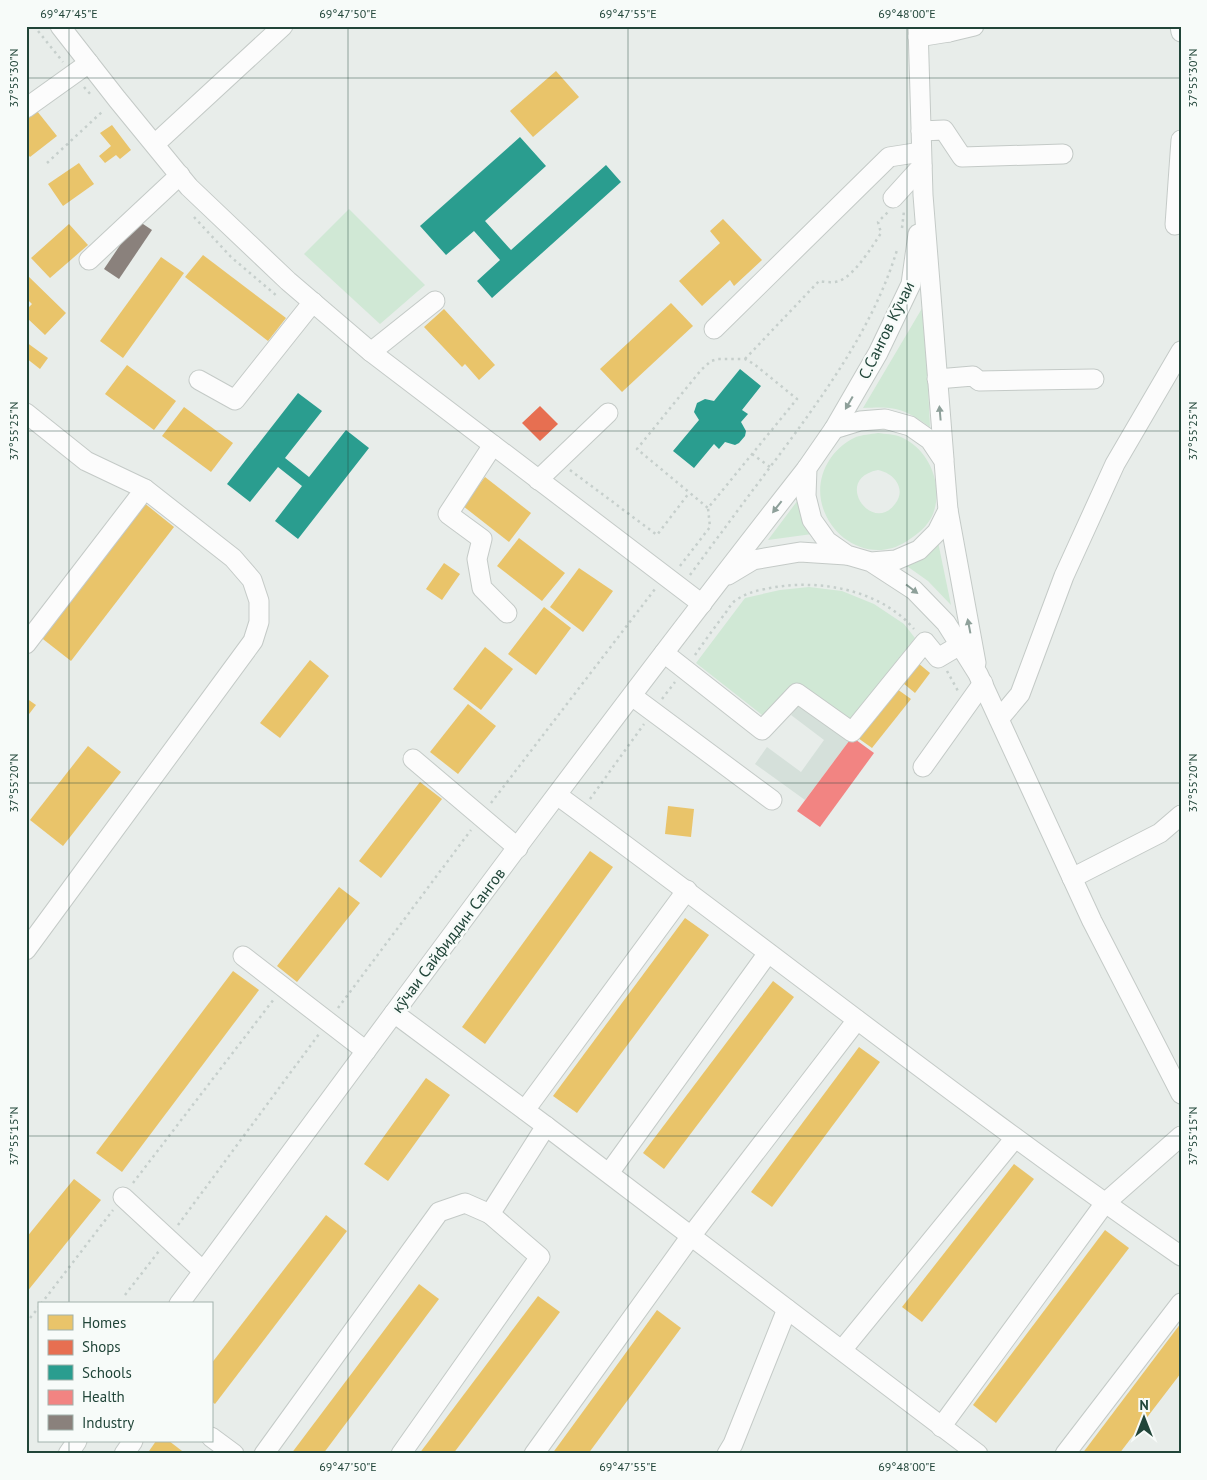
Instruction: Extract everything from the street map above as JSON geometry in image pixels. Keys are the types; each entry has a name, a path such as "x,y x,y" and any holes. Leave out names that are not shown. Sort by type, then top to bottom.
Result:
{"street":[{"path":"60,26 116,99 190,187 312,302 371,352 538,480 672,571 680,588 702,604"},
{"path":"155,144 283,26"},
{"path":"923,767 967,706 980,679 948,510 923,195 918,32 974,26"},
{"path":"1180,26 1181,32"},
{"path":"26,108 89,64"},
{"path":"921,131 944,130 962,157 1062,154"},
{"path":"1175,225 1181,140"},
{"path":"714,329 890,157 922,159"},
{"path":"898,192 922,159"},
{"path":"89,260 180,175"},
{"name":"С.Сангов Кӯчаи","path":"834,429 878,353 911,284 923,195"},
{"path":"371,352 435,301"},
{"path":"199,380 235,400 312,302"},
{"path":"999,720 1020,694 1064,576 1115,464 1181,351"},
{"path":"937,379 973,376 979,381 1094,379"},
{"path":"26,413 86,461 145,488 233,558 252,580 260,601 260,622 253,640 26,950"},
{"path":"538,480 608,413"},
{"path":"721,579 808,468 834,429 860,421 886,419 910,426 930,440 944,461"},
{"path":"493,445 448,514 482,539 477,559 482,588 507,613"},
{"path":"808,468 806,496 812,520 827,541 847,555"},
{"path":"26,644 145,488"},
{"path":"871,562 896,560 919,550 937,532 948,510"},
{"path":"721,579 753,560 800,552 847,555 871,562 914,590 946,623 980,679 1092,921 1181,1094"},
{"name":"кӯчаи Сайфиддин Сангов","path":"180,1302 394,1013 721,579"},
{"path":"664,653 762,730 797,693 852,732 925,642 938,658 960,645"},
{"path":"632,696 772,800"},
{"path":"413,759 518,848"},
{"path":"557,795 687,890 856,1020 1015,1138 1181,1256"},
{"path":"1072,878 1160,833 1181,815"},
{"path":"525,1110 687,890"},
{"path":"609,1173 768,953"},
{"path":"243,956 366,1051"},
{"path":"394,1013 609,1173 978,1454"},
{"path":"534,1454 692,1236 856,1020"},
{"path":"490,1214 546,1126"},
{"path":"941,1427 1105,1203 1181,1136"},
{"path":"842,1350 1015,1138"},
{"path":"123,1197 203,1271"},
{"path":"264,1454 439,1212 465,1203 490,1214 540,1257 401,1454"},
{"path":"1065,1454 1181,1303"},
{"path":"727,1454 787,1309"},
{"path":"212,1438 234,1454"},
{"path":"68,1454 76,1442"},
{"path":"124,1454 132,1442"}],"path":[{"path":"47,163 116,99"},
{"path":"898,192 904,208 901,234"},
{"path":"745,359 819,281 839,281 848,275 881,234 878,222 894,205 898,192"},
{"path":"680,588 827,391 873,313 889,277 900,243"},
{"path":"124,1295 168,1239 481,816 672,571 710,527 708,508 797,399 754,364 745,359 718,359 711,361 701,370 637,449 708,508"},
{"path":"752,454 770,467"},
{"path":"567,468 657,535 689,493"},
{"path":"581,812 734,601 749,593 774,587 801,584 830,586 854,592 880,603 906,620 925,642"},
{"path":"938,658 967,706"},
{"path":"43,1302 283,987"},
{"path":"26,1323 38,1308"}],"shaded area":[{"path":"802,700 852,737 805,800 755,764 767,747 801,772 824,740 791,715"}],"green space":[{"path":"349,209 425,285 380,324 304,254"},
{"path":"924,305 930,427 906,412 892,408 863,408"},
{"path":"878,433 901,437 919,450 932,469 937,491 933,514 925,526 919,533 907,541 888,549 869,549 852,543 837,531 826,516 821,498 821,479 835,452 856,437","holes":["878,470 894,478 900,493 895,504 886,512 876,513 867,509 861,502 857,493 858,483 865,475"]},
{"path":"798,500 812,534 768,540"},
{"path":"938,542 951,605 928,581 904,564"},
{"path":"809,587 842,591 874,604 904,624 915,638 851,718 842,719 795,689 766,718 696,663 745,598 780,590"}],"building: Homes":[{"path":"556,71 579,97 533,137 510,111"},
{"path":"37,111 57,136 30,157 26,152 26,119"},
{"path":"112,125 131,150 120,159 116,155 105,163 99,156 111,146 100,133"},
{"path":"79,163 94,184 63,206 48,184"},
{"path":"723,219 762,260 734,286 730,280 702,306 679,281 720,243 710,231"},
{"path":"69,224 88,245 50,278 31,258"},
{"path":"203,255 286,318 268,341 185,277"},
{"path":"161,257 184,273 123,358 100,341"},
{"path":"26,274 66,313 45,335 26,317 26,310 32,304 26,298"},
{"path":"671,303 693,326 622,392 600,369"},
{"path":"444,309 495,365 479,380 465,364 462,367 424,327"},
{"path":"26,342 48,358 40,369 26,358"},
{"path":"127,365 176,401 154,430 105,394"},
{"path":"184,407 233,443 211,472 162,436"},
{"path":"485,477 531,513 509,542 463,506"},
{"path":"143,502 174,527 71,661 39,636"},
{"path":"519,538 565,573 542,601 497,566"},
{"path":"444,563 460,574 442,600 426,589"},
{"path":"579,568 613,591 583,632 550,607"},
{"path":"544,607 571,628 536,675 508,654"},
{"path":"485,647 513,669 481,710 453,689"},
{"path":"310,660 329,676 280,738 260,723"},
{"path":"918,663 930,673 915,693 903,683"},
{"path":"897,689 911,699 872,748 858,738"},
{"path":"26,698 36,705 26,718"},
{"path":"468,704 496,726 458,774 430,752"},
{"path":"88,746 121,772 63,846 30,820"},
{"path":"420,782 442,799 381,878 359,861"},
{"path":"668,806 694,809 691,837 665,834"},
{"path":"590,851 613,867 485,1044 462,1027"},
{"path":"339,887 360,903 297,982 277,966"},
{"path":"685,918 709,935 577,1113 553,1096"},
{"path":"233,971 259,990 122,1172 96,1153"},
{"path":"773,981 794,997 664,1169 643,1153"},
{"path":"859,1047 880,1062 772,1207 751,1192"},
{"path":"426,1078 450,1095 388,1181 364,1164"},
{"path":"1014,1164 1034,1179 922,1322 902,1307"},
{"path":"74,1179 101,1200 26,1293 26,1238"},
{"path":"326,1215 347,1231 215,1404 212,1402 212,1363"},
{"path":"1105,1230 1129,1248 996,1423 973,1405"},
{"path":"419,1284 439,1299 323,1454 291,1454"},
{"path":"538,1296 560,1312 453,1454 419,1454"},
{"path":"657,1310 681,1328 588,1454 552,1454"},
{"path":"1181,1323 1181,1373 1119,1454 1082,1454"},
{"path":"155,1442 170,1442 186,1454 147,1454"}],"building: Shops":[{"path":"540,406 558,424 540,441 522,423"}],"building: Schools":[{"path":"520,137 546,166 485,221 511,250 606,165 621,182 492,298 477,281 500,260 474,231 446,255 420,226"},
{"path":"740,369 761,386 742,410 748,414 741,422 746,431 745,436 735,445 725,442 719,449 714,444 694,468 673,451 699,420 694,412 697,403 705,399 714,401"},
{"path":"298,393 322,411 285,458 309,477 346,430 369,448 298,539 275,521 302,486 278,467 250,502 227,484"}],"building: Health":[{"path":"852,737 874,753 820,827 797,811"}],"building: Industry":[{"path":"137,220 152,230 119,279 104,269"}]}
